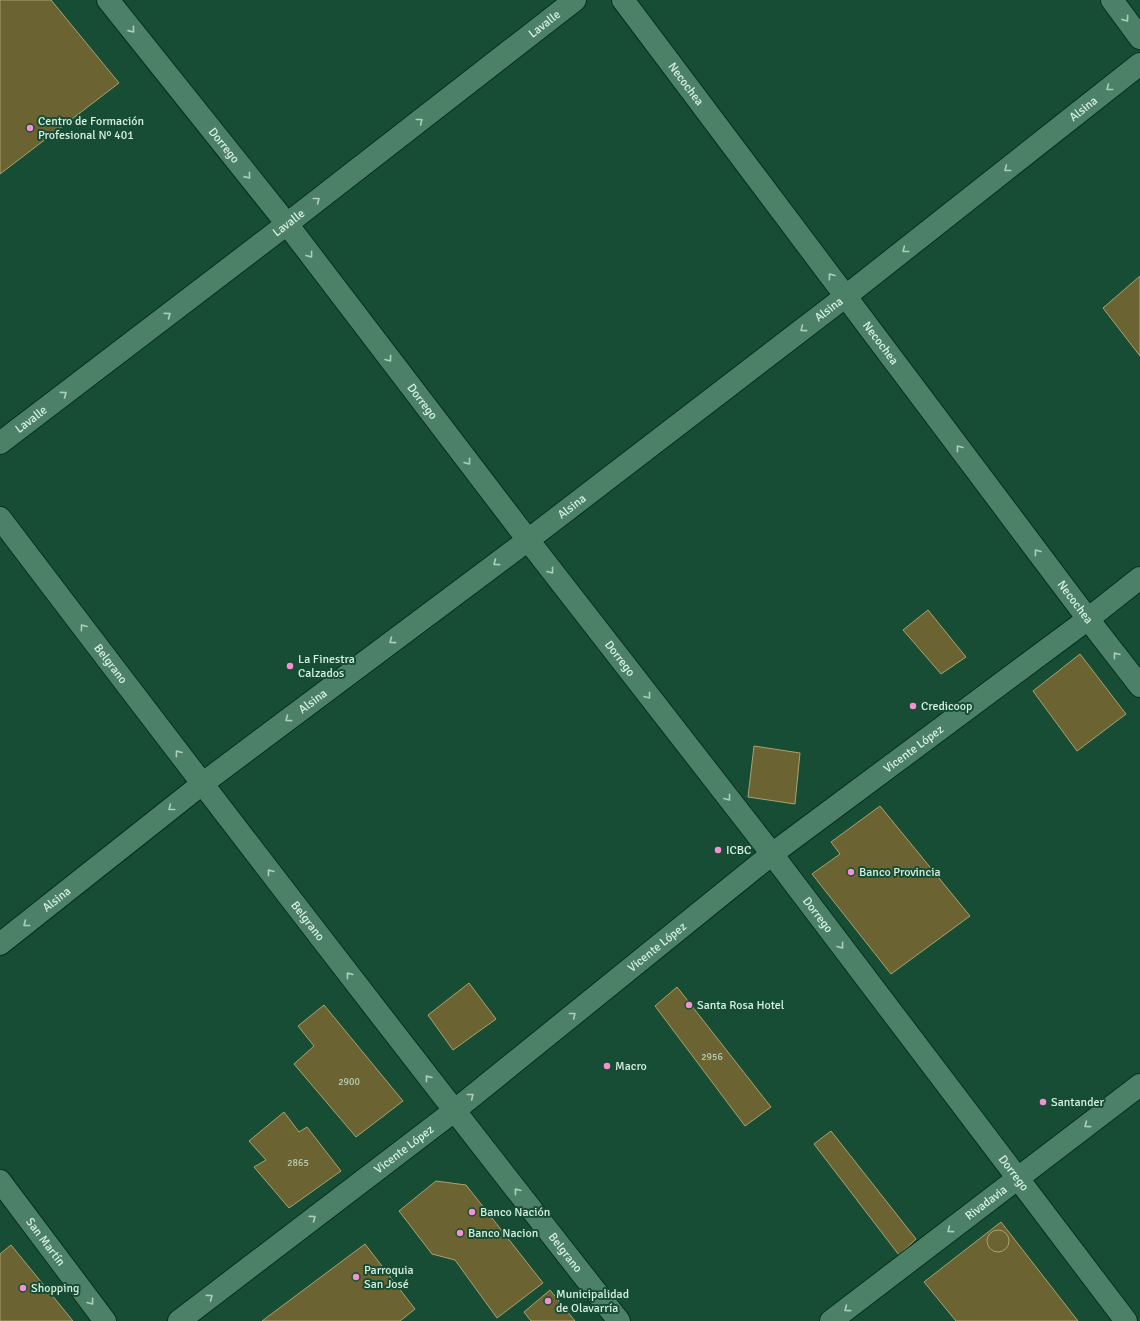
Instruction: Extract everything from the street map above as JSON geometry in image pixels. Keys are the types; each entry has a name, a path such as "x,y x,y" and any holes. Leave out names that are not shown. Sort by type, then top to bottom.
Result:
{"street":[{"name":"Dorrego","path":"108,0 286,224 528,540 772,854 1126,1321"},
{"name":"Lavalle","path":"0,443 575,0"},
{"name":"Necochea","path":"623,0 1088,619 1140,686"},
{"path":"1112,0 1140,38"},
{"name":"Alsina","path":"0,944 202,784 528,540 846,296 1140,64"},
{"name":"Belgrano","path":"0,518 202,784 454,1111 619,1321"},
{"name":"Vicente López","path":"179,1321 454,1111 772,854 1088,619 1140,578"},
{"name":"Rivadavia","path":"831,1321 1140,1085"},
{"name":"San Martín","path":"0,1181 105,1321"}],"building":[{"name":"Centro de Formación Profesional Nº 401","path":"0,0 51,0 119,83 0,174"},
{"path":"1140,276 1140,356 1103,308"},
{"path":"928,610 966,657 941,674 903,630"},
{"path":"1080,654 1126,714 1077,751 1033,691"},
{"path":"754,746 800,753 795,804 748,797"},
{"path":"880,806 970,916 891,974 812,874 840,854 831,842"},
{"path":"469,983 496,1019 453,1050 428,1015"},
{"path":"677,987 771,1107 745,1126 655,1006"},
{"path":"324,1005 403,1101 356,1137 294,1064 314,1046 298,1026"},
{"path":"284,1112 299,1132 307,1127 341,1171 289,1208 254,1167 266,1160 249,1141"},
{"path":"831,1131 916,1239 899,1255 814,1144"},
{"name":"Banco Nacion","path":"436,1181 466,1185 543,1283 497,1318 455,1260 432,1254 399,1211"},
{"path":"1001,1222 1078,1321 956,1321 924,1282"},
{"path":"998,1230 1006,1233 1009,1241 1006,1249 998,1252 990,1249 987,1241 990,1233"},
{"name":"Parroquia San José","path":"365,1244 415,1309 400,1321 262,1321"},
{"name":"Shopping","path":"11,1245 73,1321 0,1321 0,1254"},
{"name":"Municipalidad de Olavarría","path":"550,1290 575,1321 531,1321 524,1312"}],"place":[{"name":"Centro de Formación Profesional Nº 401","path":"30,128"},
{"name":"La Finestra Calzados","path":"290,666"},
{"name":"Credicoop","path":"913,706"},
{"name":"ICBC","path":"718,850"},
{"name":"Banco Provincia","path":"851,872"},
{"name":"Santa Rosa Hotel","path":"689,1005"},
{"name":"Macro","path":"607,1066"},
{"name":"Santander","path":"1043,1102"},
{"name":"Banco Nación","path":"472,1212"},
{"name":"Banco Nacion","path":"460,1233"},
{"name":"Parroquia San José","path":"356,1277"},
{"name":"Shopping","path":"23,1288"},
{"name":"Municipalidad de Olavarría","path":"548,1301"}]}
